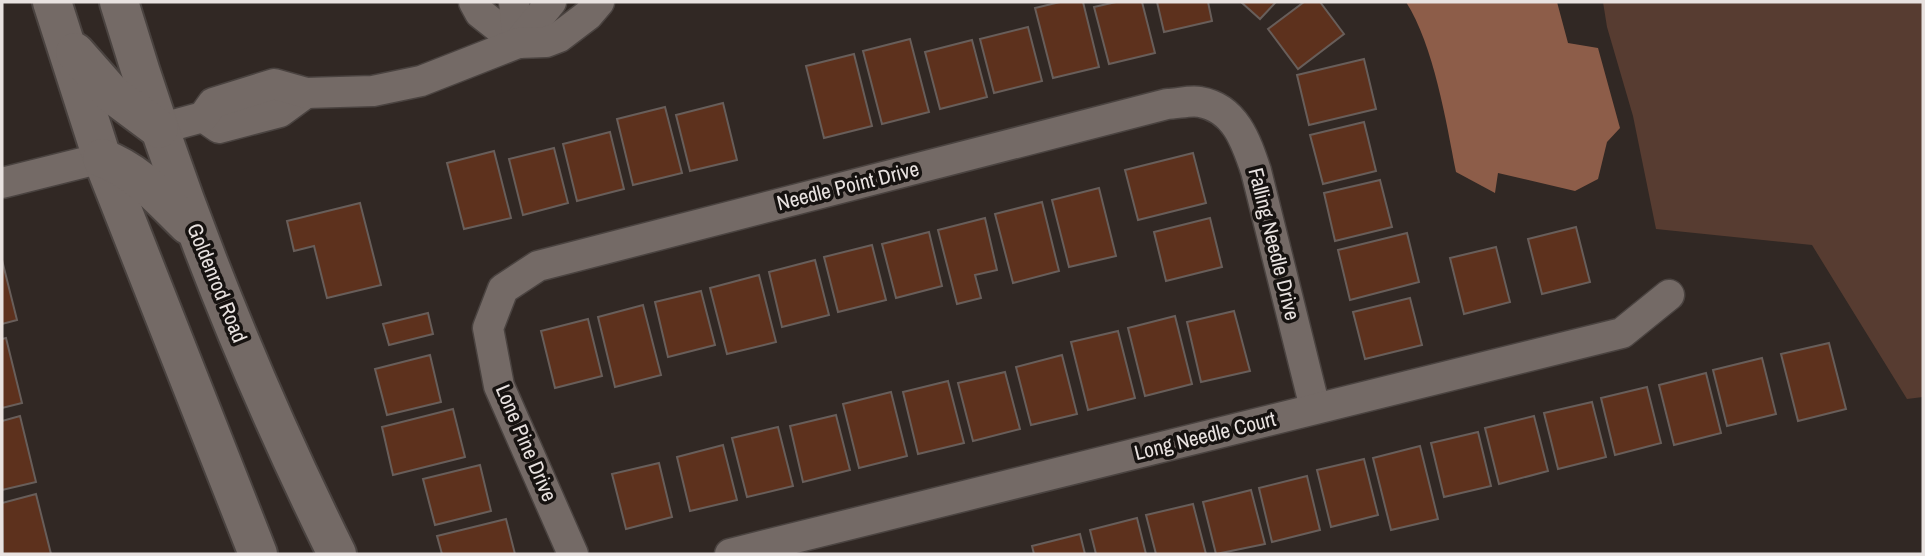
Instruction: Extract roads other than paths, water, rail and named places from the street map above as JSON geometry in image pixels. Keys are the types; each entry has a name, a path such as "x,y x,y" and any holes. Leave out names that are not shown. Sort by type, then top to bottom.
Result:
{"main road":[{"path":"52,2 102,158 258,554"},
{"name":"Goldenrod Road","path":"118,2 159,129 197,234 247,360 337,554"},
{"path":"65,40 112,94 159,129"},
{"path":"102,158 133,173 197,234"}],"street":[{"path":"474,2 480,13 518,43"},
{"path":"514,2 518,43"},
{"path":"518,43 551,2"},
{"path":"159,129 203,117 212,103 274,85 306,93 373,91 421,81 518,43 546,43 559,37 588,15 599,2"},
{"name":"Needle Point Drive","path":"503,289 538,266 1167,104 1200,102"},
{"name":"Falling Needle Drive","path":"1200,102 1228,114 1244,137 1256,170 1315,408"},
{"path":"2,183 102,158"},
{"name":"Lone Pine Drive","path":"503,289 488,328 499,386 573,554"},
{"name":"Long Needle Court","path":"730,554 1622,333 1669,295"}]}
